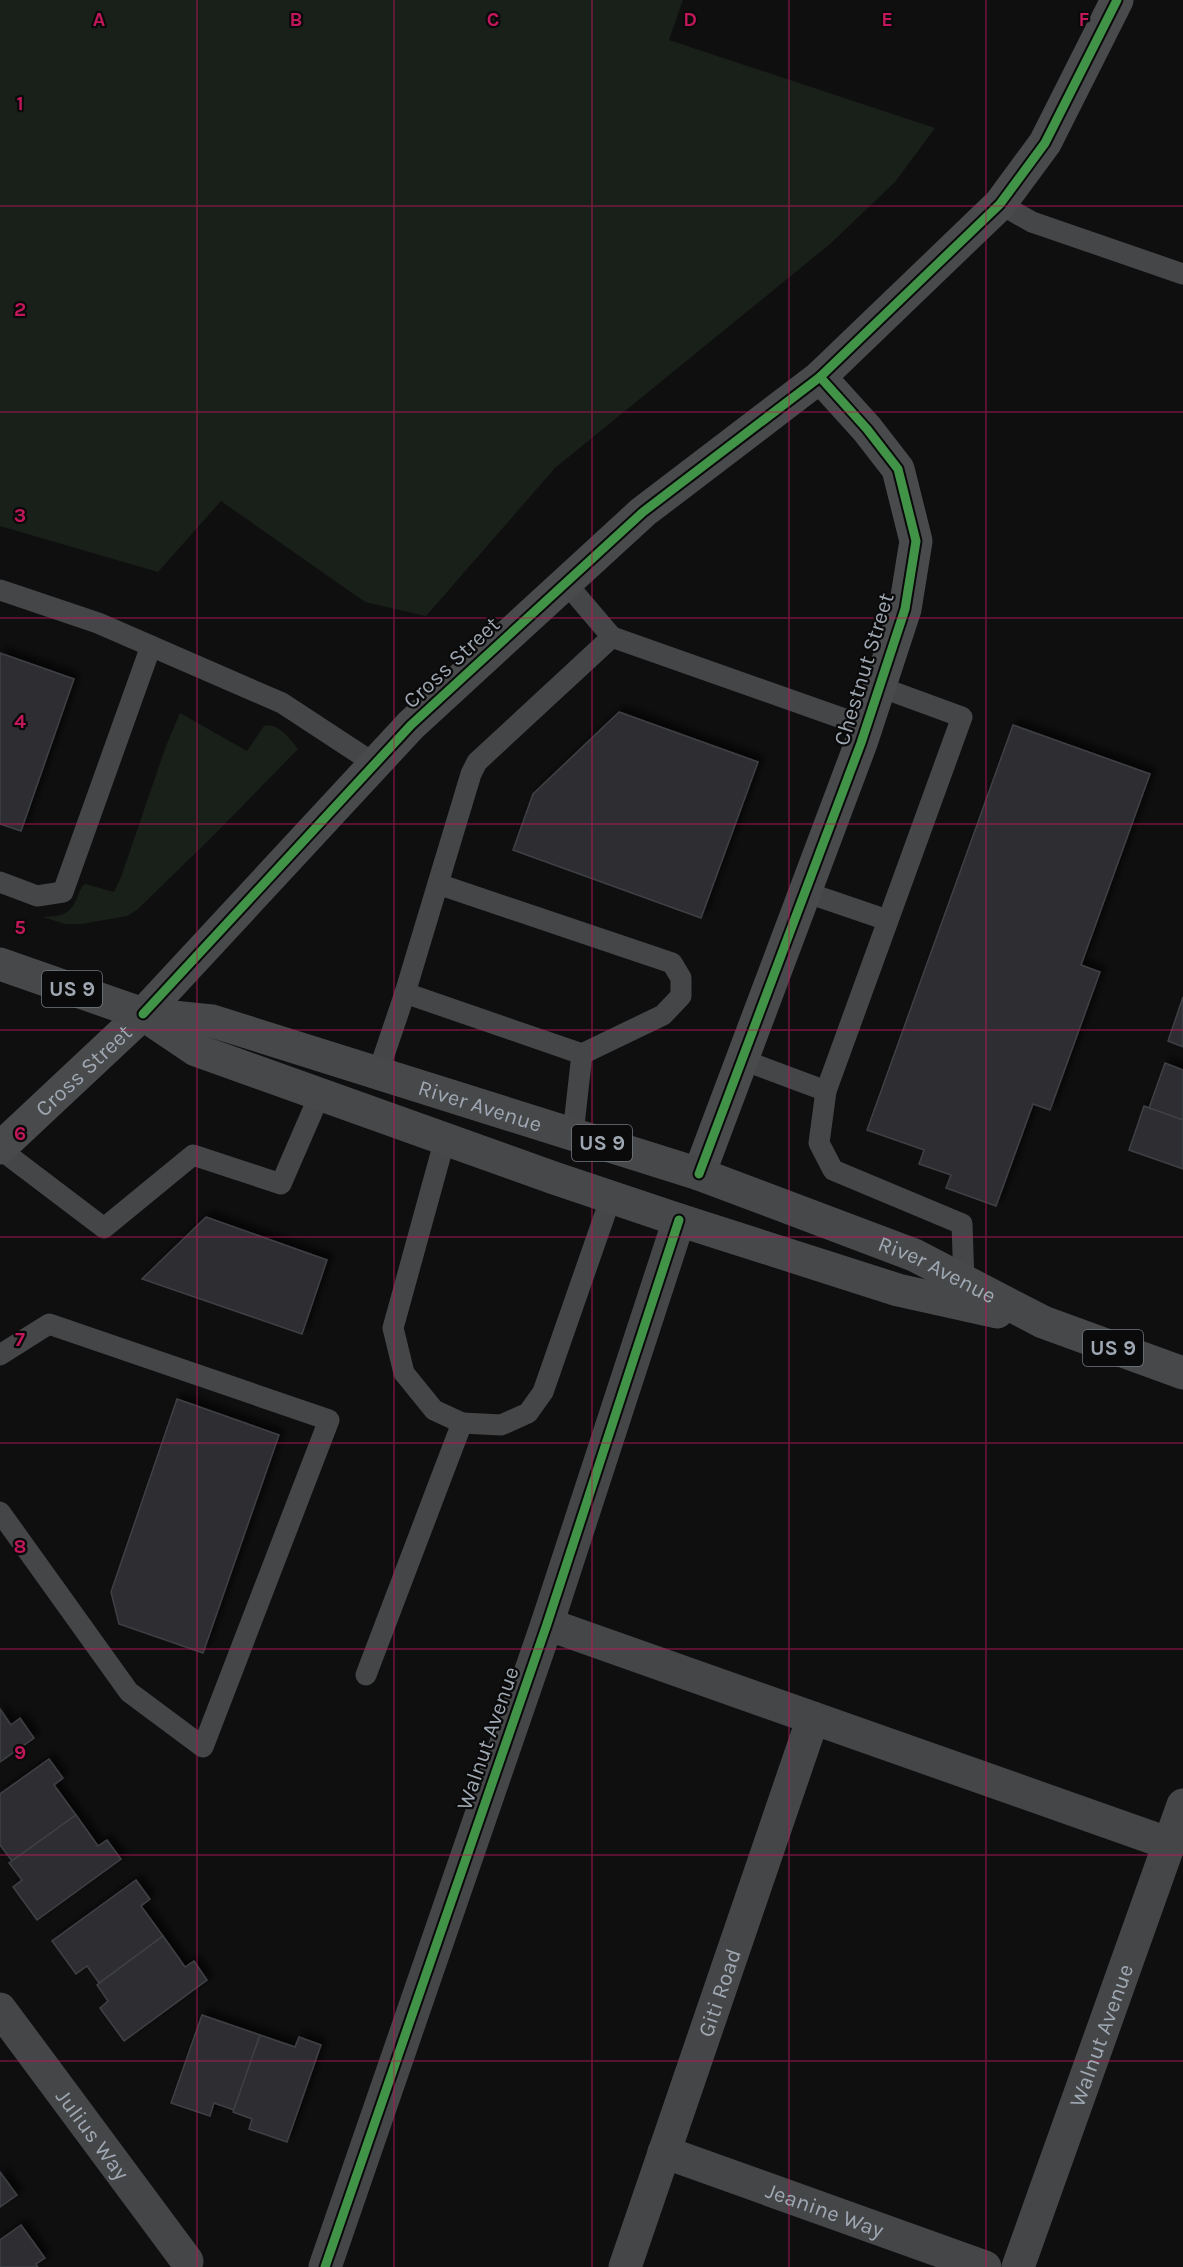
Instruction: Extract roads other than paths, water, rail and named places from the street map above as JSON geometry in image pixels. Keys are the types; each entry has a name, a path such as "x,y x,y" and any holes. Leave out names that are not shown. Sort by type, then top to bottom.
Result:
{"highway":[{"name":"River Avenue","path":"0,964 143,1014 212,1021 699,1174 914,1255 1043,1322 1183,1373"},
{"name":"River Avenue","path":"143,1014 196,1050 611,1197 898,1290 1043,1322"}],"street":[{"path":"820,377 1000,204 1045,143 1117,0"},
{"name":"Cross Street","path":"0,1148 143,1014 411,724 643,512 820,377"},
{"name":"Chestnut Street","path":"699,1174 867,727 905,609 916,541 898,469 867,429 820,377"},
{"name":"Walnut Avenue","path":"325,2267 547,1624 679,1220"},
{"path":"547,1624 1170,1844"},
{"name":"Giti Road","path":"625,2267 813,1718"},
{"name":"Walnut Avenue","path":"1018,2267 1183,1805"},
{"name":"Julius Way","path":"0,2008 187,2261"},
{"name":"Jeanine Way","path":"664,2152 985,2267"}],"lane":[{"path":"1000,204 1032,222 1183,274"},
{"path":"566,583 612,637 867,727"},
{"path":"0,590 98,623 282,703 375,764"},
{"path":"378,1073 405,993 471,774 477,762 612,637"},
{"path":"0,882 37,896 63,892 151,646"},
{"path":"880,687 962,717 826,1091 819,1143 833,1170 962,1224 964,1282"},
{"path":"405,993 582,1054 663,1015 681,996 681,978 672,963 438,884"},
{"path":"805,892 887,920"},
{"path":"573,1134 582,1054"},
{"path":"743,1059 826,1091"},
{"path":"0,1148 104,1228 193,1155 281,1184 320,1095"},
{"path":"445,1139 393,1328 404,1373 434,1410 462,1424 501,1425 528,1413 543,1392 611,1197"},
{"path":"0,1355 49,1324 329,1420 203,1747 129,1692 0,1512"},
{"path":"366,1675 462,1424"}]}
